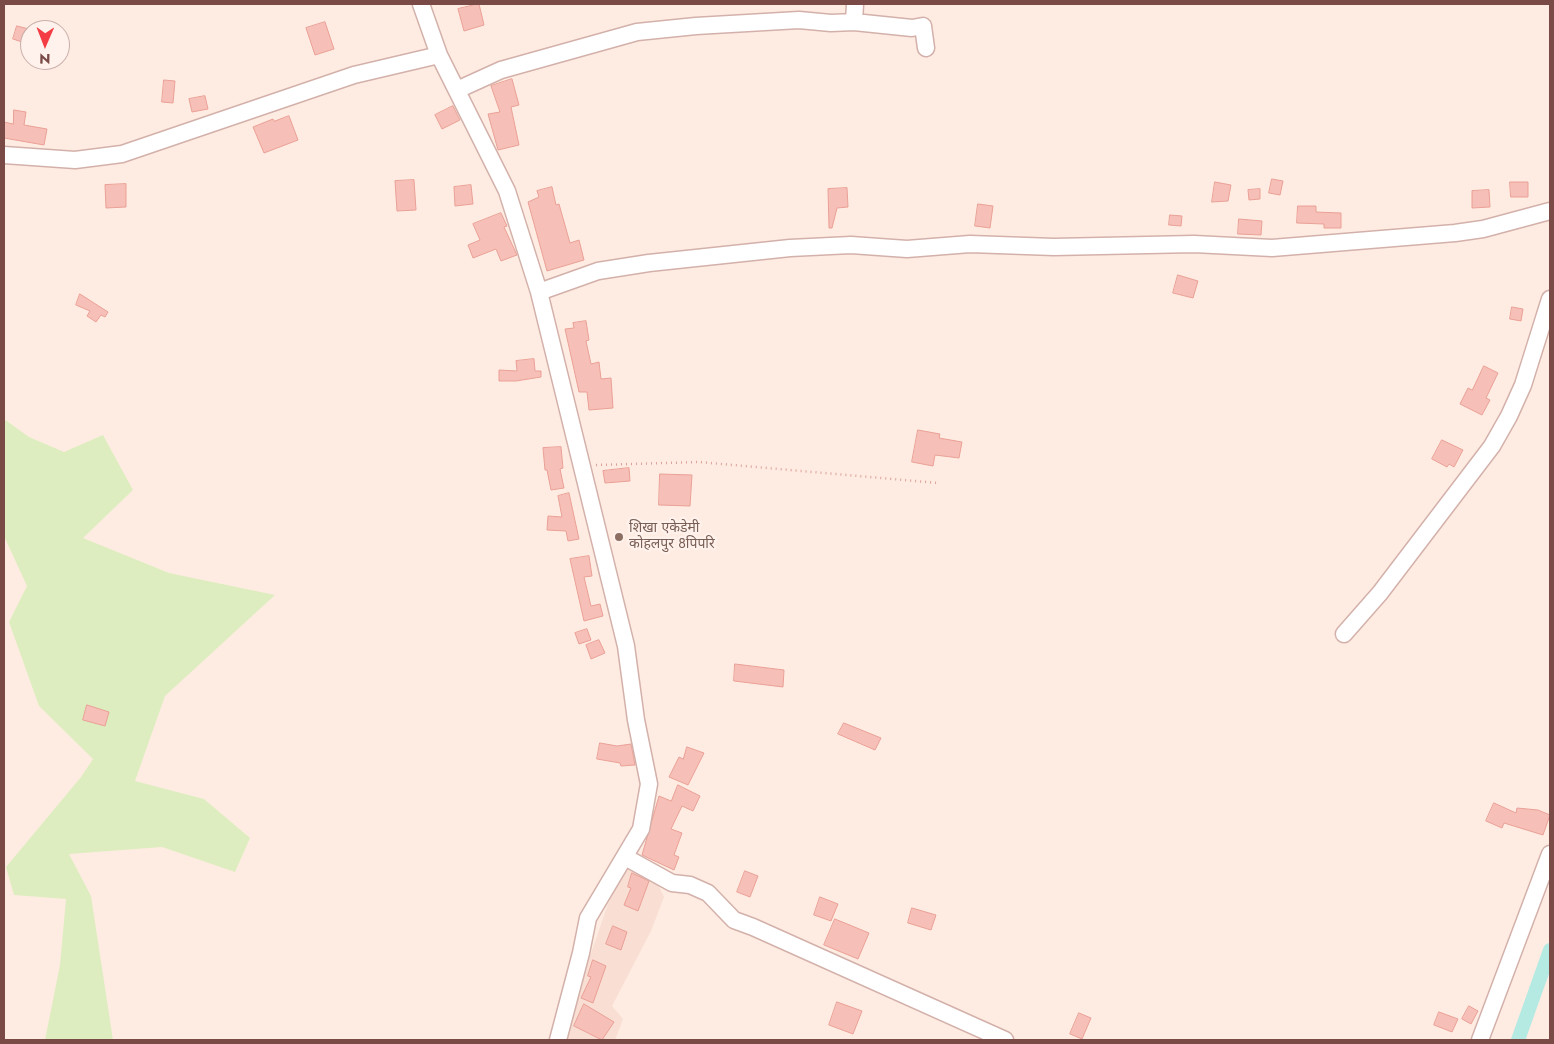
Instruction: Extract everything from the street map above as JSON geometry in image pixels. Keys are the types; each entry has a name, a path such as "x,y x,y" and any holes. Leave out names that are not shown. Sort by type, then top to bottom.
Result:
{"street":[{"path":"421,4 439,55 507,191 539,292 626,646 636,720 650,784 641,828 588,918 581,953 558,1040"},
{"path":"854,22 856,4"},
{"path":"457,90 501,70 637,32 799,20 831,23 854,22 912,28 923,26 926,48"},
{"path":"4,155 75,160 122,154 354,75 439,55"},
{"path":"539,292 598,271 649,263 790,248 852,245 907,249 970,244 1054,247 1194,244 1272,248 1455,233 1483,229 1550,211"},
{"path":"1344,634 1380,593 1492,446 1509,416 1523,385 1550,298"},
{"path":"1480,1040 1550,854"},
{"path":"625,857 672,883 690,885 708,893 734,920 1005,1040"}],"path":[{"path":"582,466 699,462 938,483"}],"shaded area":[{"path":"631,867 655,878 664,897 651,931 612,1006 623,1019 615,1040 561,1040 608,904 626,869"}],"green space":[{"path":"4,419 29,437 64,452 103,435 133,490 83,538 169,573 275,595 165,696 135,781 204,799 250,838 235,872 162,847 69,854 91,896 113,1040 45,1040 60,965 66,899 14,895 6,867 81,777 93,759 39,706 9,622 27,586 4,536"}],"building":[{"path":"479,4 484,25 464,31 458,9"},
{"path":"325,22 334,49 315,55 306,28"},
{"path":"17,26 20,27 20,41 13,39"},
{"path":"512,79 519,105 511,107 519,145 498,150 488,114 500,112 491,86"},
{"path":"164,80 175,81 173,103 162,102"},
{"path":"205,96 208,109 192,112 189,99"},
{"path":"453,106 460,120 442,129 435,115"},
{"path":"14,110 26,112 24,125 47,129 44,145 4,138 4,122 13,124"},
{"path":"289,116 298,140 264,153 253,127 273,119 274,121"},
{"path":"1272,179 1283,181 1280,195 1269,193"},
{"path":"414,180 416,210 397,211 395,181"},
{"path":"1215,182 1231,185 1228,201 1212,202"},
{"path":"1510,182 1528,182 1528,197 1511,197"},
{"path":"126,184 126,207 106,208 105,185"},
{"path":"471,185 473,204 455,206 454,187"},
{"path":"552,187 556,205 559,204 570,243 579,240 584,260 547,271 528,202 539,197 537,191"},
{"path":"847,188 848,207 837,208 832,228 829,228 828,189"},
{"path":"1260,189 1260,199 1249,200 1248,190"},
{"path":"1489,190 1490,207 1472,208 1472,191"},
{"path":"978,204 993,206 990,228 975,226"},
{"path":"1298,206 1316,206 1316,212 1341,213 1341,228 1324,228 1324,224 1297,223"},
{"path":"501,213 507,226 504,227 517,255 501,261 496,249 473,258 468,245 480,240 473,224"},
{"path":"1170,215 1182,216 1181,226 1169,225"},
{"path":"1239,219 1262,221 1261,235 1238,234"},
{"path":"1178,275 1198,281 1193,298 1173,293"},
{"path":"80,294 108,312 105,317 101,315 96,322 87,316 90,311 76,305"},
{"path":"1512,307 1523,309 1521,321 1510,319"},
{"path":"586,321 589,340 586,341 591,364 599,362 601,379 611,378 613,408 589,410 587,392 579,392 565,329 574,328 573,323"},
{"path":"534,359 535,371 541,371 541,377 516,381 499,381 499,370 517,371 516,361"},
{"path":"1484,366 1498,373 1486,398 1490,400 1482,415 1460,404 1468,388 1472,390"},
{"path":"918,430 940,434 939,438 962,442 959,458 935,455 933,466 912,462"},
{"path":"1442,440 1463,450 1454,467 1449,464 1447,467 1432,459"},
{"path":"561,447 563,468 560,469 564,488 551,490 547,470 545,470 543,448"},
{"path":"629,468 630,481 605,483 603,471"},
{"path":"660,474 692,475 690,506 659,505"},
{"path":"569,493 579,539 568,541 566,531 547,530 548,516 562,517 558,496"},
{"path":"589,556 592,576 584,577 591,606 600,604 603,616 584,621 570,559"},
{"path":"587,629 591,640 579,644 575,633"},
{"path":"599,640 605,653 591,659 586,645"},
{"path":"735,664 784,670 783,687 734,681"},
{"path":"87,705 109,712 105,726 83,720"},
{"path":"844,723 881,738 875,750 838,734"},
{"path":"600,743 617,746 631,744 635,765 621,766 620,763 597,759"},
{"path":"687,747 704,753 688,785 669,777 679,757 683,759"},
{"path":"678,785 700,796 693,811 682,806 671,829 682,833 674,855 679,857 674,870 642,855 659,796 671,801"},
{"path":"1494,803 1516,813 1517,808 1538,810 1550,815 1543,835 1504,823 1502,828 1486,821"},
{"path":"745,871 758,876 750,897 737,892"},
{"path":"632,873 649,881 638,911 624,905 631,888 628,887"},
{"path":"820,897 838,904 831,921 814,915"},
{"path":"912,908 936,915 931,930 908,923"},
{"path":"835,919 869,933 858,959 824,945"},
{"path":"613,926 627,932 621,950 606,944"},
{"path":"593,960 606,966 593,1003 581,998 591,977 588,976"},
{"path":"837,1002 862,1011 853,1034 829,1025"},
{"path":"584,1004 614,1022 602,1040 574,1026"},
{"path":"1469,1006 1478,1011 1471,1024 1462,1019"},
{"path":"1439,1012 1458,1019 1452,1032 1434,1025"},
{"path":"1079,1013 1091,1018 1082,1039 1070,1034"}],"waterway":[{"path":"1518,1040 1550,950"}],"place":[{"name":"शिखा एकेडेमी कोहलपुर 8पिपरि","path":"619,537"}]}
